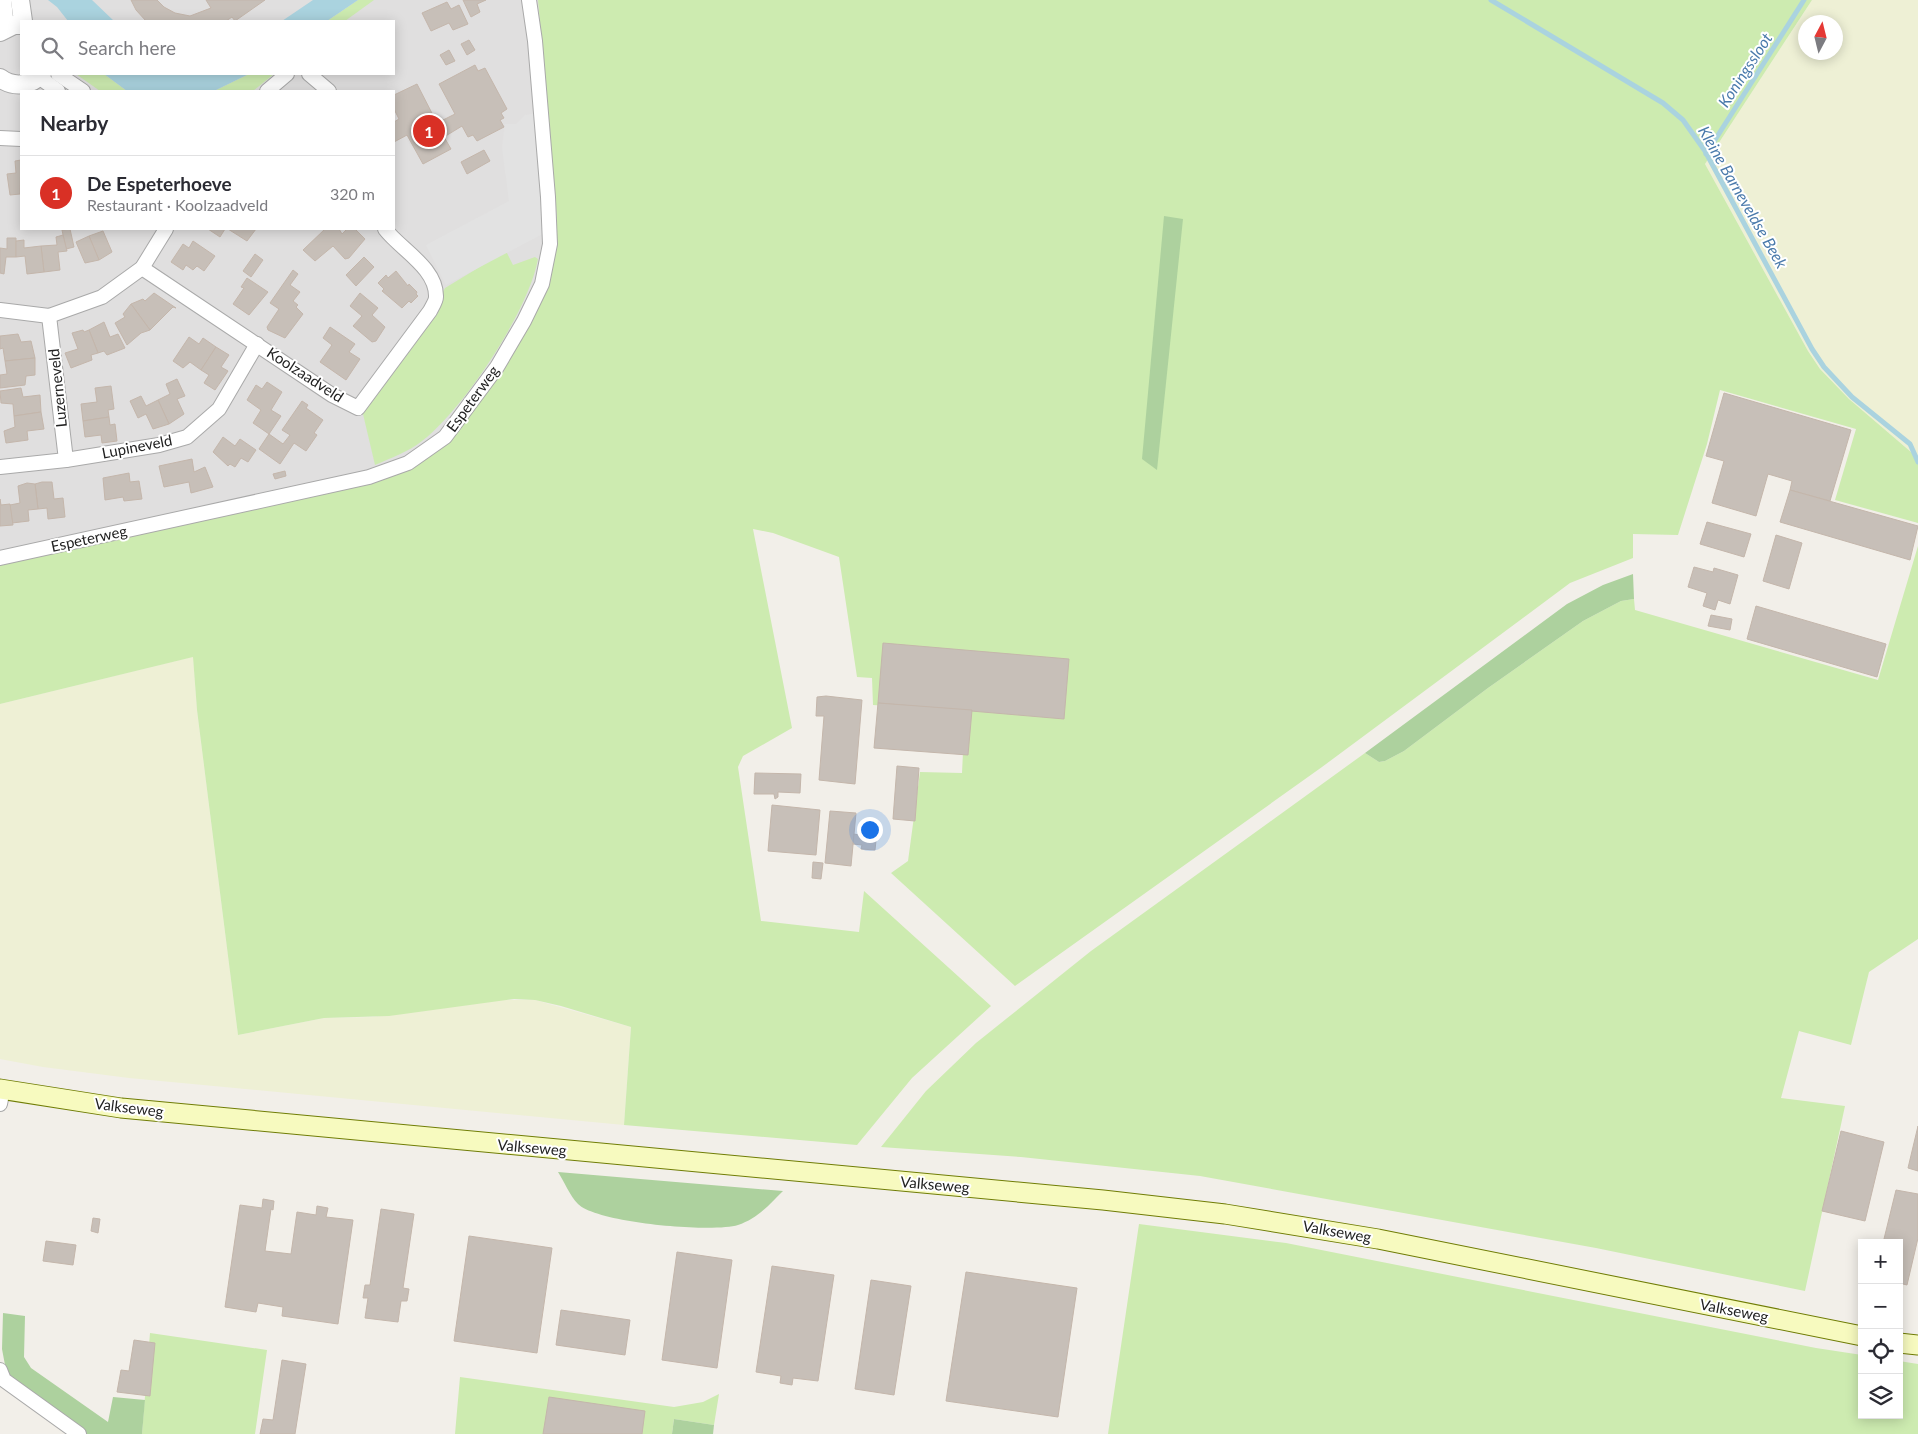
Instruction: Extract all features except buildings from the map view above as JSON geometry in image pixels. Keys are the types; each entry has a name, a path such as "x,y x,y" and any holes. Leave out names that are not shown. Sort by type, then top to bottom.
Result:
{"main road":[{"name":"Valkseweg","path":"1,1094 121,1108 1103,1200 1225,1214 1378,1239 1858,1335"},
{"path":"1903,1343 1918,1345"}],"street":[{"path":"20,0 23,20"},
{"name":"Espeterweg","path":"0,558 369,477 408,463 444,437 497,367 524,321 542,284 550,244 535,41 529,0"},
{"path":"2,2 9,28"},
{"path":"59,75 82,90"},
{"path":"268,90 286,75"},
{"path":"310,75 328,90"},
{"path":"0,78 12,84 22,85 40,76 57,90"},
{"path":"0,138 20,139"},
{"path":"0,310 50,316 102,297 142,268 165,230"},
{"name":"Koolzaadveld","path":"142,268 332,395 358,408 430,311 436,298 434,286 425,269 386,230"},
{"name":"Luzerneveld","path":"50,316 66,460"},
{"name":"Lupineveld","path":"0,467 66,460 159,445 187,437 219,409 257,344"},
{"path":"0,1370 4,1380 79,1434"}],"shaded area":[{"path":"0,0 546,0 575,198 558,277 418,469 0,569"},
{"path":"538,113 550,230 446,285 426,245 509,201 502,148 505,124 516,124 525,115"}],"green space":[{"path":"358,0 374,0 346,20 328,20"},
{"path":"538,0 1812,0 1802,15 1798,15 1798,21 1705,164 1808,351 1820,369 1849,399 1918,458 1918,523 1835,500 1856,429 1720,390 1707,444 1678,535 1633,534 1633,558 1570,583 1322,767 1015,986 891,873 908,861 920,772 962,773 965,711 873,705 872,678 857,677 839,557 773,533 753,529 792,728 743,756 738,767 761,921 859,932 864,891 991,1006 912,1078 857,1145 624,1125 631,1027 535,1000 514,999 389,1016 324,1018 238,1035 197,710 193,657 0,704 0,564 378,478 469,415 555,249 557,218"},
{"path":"1812,0 1918,0 1918,458 1849,399 1820,369 1808,351 1705,164 1798,21 1798,60 1843,60 1843,15 1802,15"},
{"path":"77,75 105,75 126,90 99,90"},
{"path":"247,75 273,75 254,90 216,90"},
{"path":"1164,216 1183,219 1157,470 1142,459"},
{"path":"506,251 513,265 535,257 538,259 522,304 508,331 475,383 439,426 411,448 375,465 363,414 438,313 441,295 445,288"},
{"path":"1918,546 1918,939 1869,972 1851,1045 1799,1031 1781,1098 1845,1106 1805,1291 1596,1248 1200,1176 1021,1157 881,1147 926,1091 976,1043 1091,951 1365,753 1379,762 1385,761 1404,751 1488,688 1583,621 1621,601 1634,599 1635,610 1878,680"},
{"path":"1633,574 1634,599 1621,601 1583,621 1488,688 1404,751 1385,761 1379,762 1365,753 1567,604 1603,585"},
{"path":"193,655 197,710 238,1035 324,1018 373,1017 492,1000 535,1000 631,1027 624,1125 129,1078 43,1067 0,1059 0,704 192,657"},
{"path":"558,1172 783,1191 757,1215 738,1225 705,1228 655,1225 589,1211 575,1201"},
{"path":"1139,1224 1286,1243 1816,1348 1858,1354 1858,1419 1903,1419 1903,1362 1918,1364 1918,1434 1108,1434"},
{"path":"3,1313 25,1316 24,1357 31,1368 108,1422 113,1397 145,1400 142,1434 82,1434 12,1380 5,1365 2,1349"},
{"path":"150,1333 267,1350 255,1434 142,1434"},
{"path":"460,1377 674,1407 703,1402 719,1394 714,1425 674,1419 672,1434 455,1434"},
{"path":"674,1419 714,1425 713,1434 672,1434"}],"water":[{"path":"48,0 92,0 113,20 67,20 57,7"},
{"path":"313,0 358,0 328,20 283,20"},
{"path":"105,75 247,75 216,90 126,90"}],"waterway":[{"name":"Kleine Barneveldse Beek","path":"1491,0 1663,103 1683,120 1705,151 1812,349 1824,367 1852,397 1910,444 1918,462"},
{"name":"Koningssloot","path":"1706,154 1804,0"}],"place":[{"name":"De Espeterhoeve","path":"429,131"}]}
